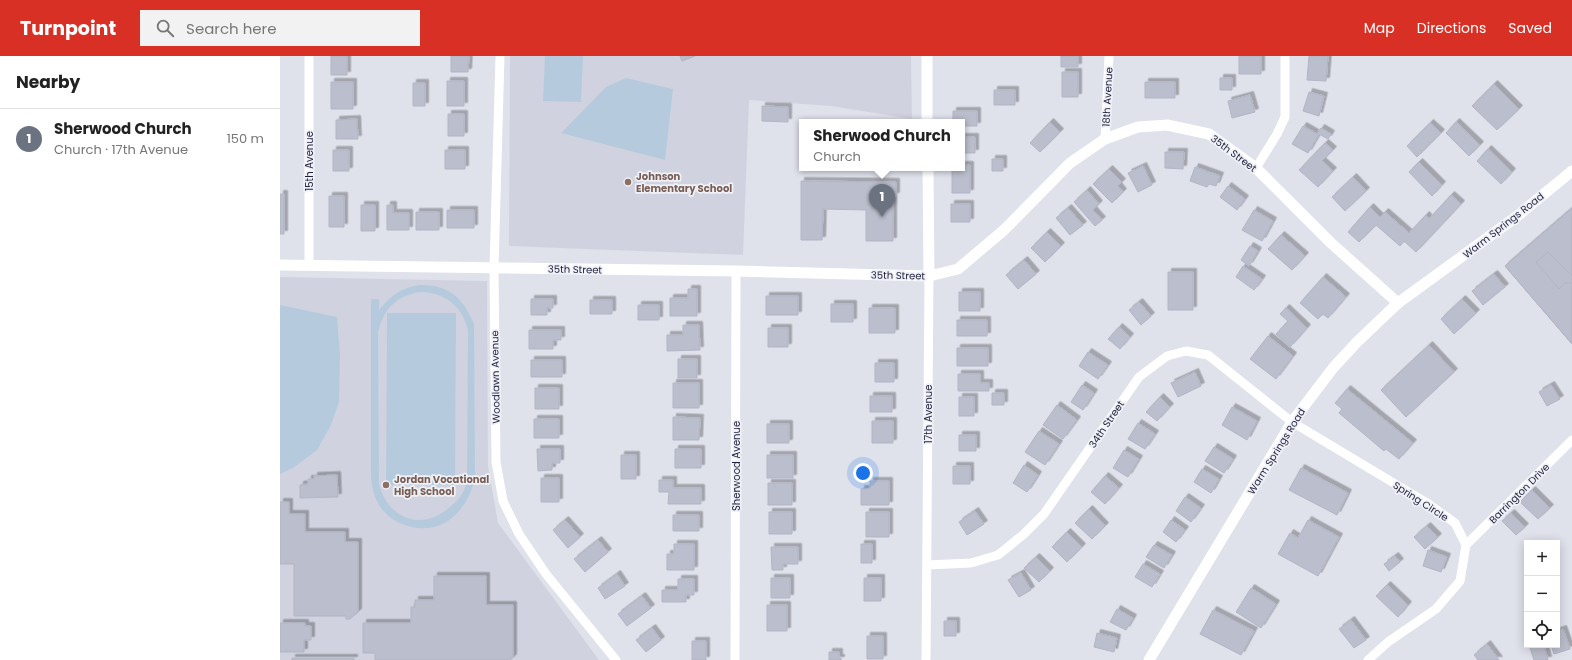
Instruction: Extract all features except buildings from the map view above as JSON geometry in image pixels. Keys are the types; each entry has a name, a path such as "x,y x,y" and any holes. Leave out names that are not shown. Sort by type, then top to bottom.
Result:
{"street":[{"name":"15th Avenue","path":"309,56 309,266"},
{"name":"Woodlawn Avenue","path":"500,56 494,268 496,462 503,501 520,534 546,574 616,660"},
{"path":"926,56 927,119"},
{"name":"18th Avenue","path":"1105,138 1109,56"},
{"path":"1256,168 1277,134 1285,116 1285,56"},
{"name":"35th Street","path":"280,266 736,271 929,276 958,269 1004,230 1070,163 1105,138 1138,127 1167,125 1209,134 1256,168 1331,242 1398,303"},
{"name":"17th Avenue","path":"926,660 929,276 928,171"},
{"name":"Warm Springs Road","path":"1149,660 1292,422 1333,368 1357,342 1398,303 1516,217 1572,171"},
{"name":"Sherwood Avenue","path":"735,660 736,271"},
{"name":"34th Street","path":"927,565 971,563 998,555 1024,534 1044,514 1138,377 1167,356 1186,351 1208,355 1292,422"},
{"name":"Spring Circle","path":"1292,422 1426,503 1455,523 1466,545"},
{"name":"Barrington Drive","path":"1466,545 1572,440"},
{"path":"1368,660 1388,642 1436,609 1460,580 1466,545"}],"shaded area":[{"name":"Johnson Elementary School","path":"510,56 911,56 912,119 831,106 749,100 743,255 509,246"},
{"path":"545,56 583,56 581,102 543,101"},
{"path":"626,78 673,89 665,160 561,133 606,87"},
{"name":"Jordan Vocational High School","path":"280,277 487,281 488,466 498,523 599,660 280,660"},
{"path":"420,285 440,287 454,295 465,307 474,324 475,477 466,502 459,512 450,520 440,525 428,528 415,528 402,524 389,516 377,502 371,478 371,299 379,299 379,310 392,296 407,288","holes":["419,292 444,298 457,307 468,330 467,477 464,490 455,503 441,514 430,519 419,520 408,518 399,514 390,506 379,484 378,332 380,324 387,311 397,301 411,294"]},
{"path":"280,305 337,317 340,354 339,402 330,427 317,450 293,468 280,474"},
{"path":"387,313 456,313 455,485 386,485"}],"place":[{"name":"Johnson Elementary School","path":"628,182"},
{"name":"Sherwood Church","path":"882,217"},
{"name":"Jordan Vocational High School","path":"386,485"}]}
